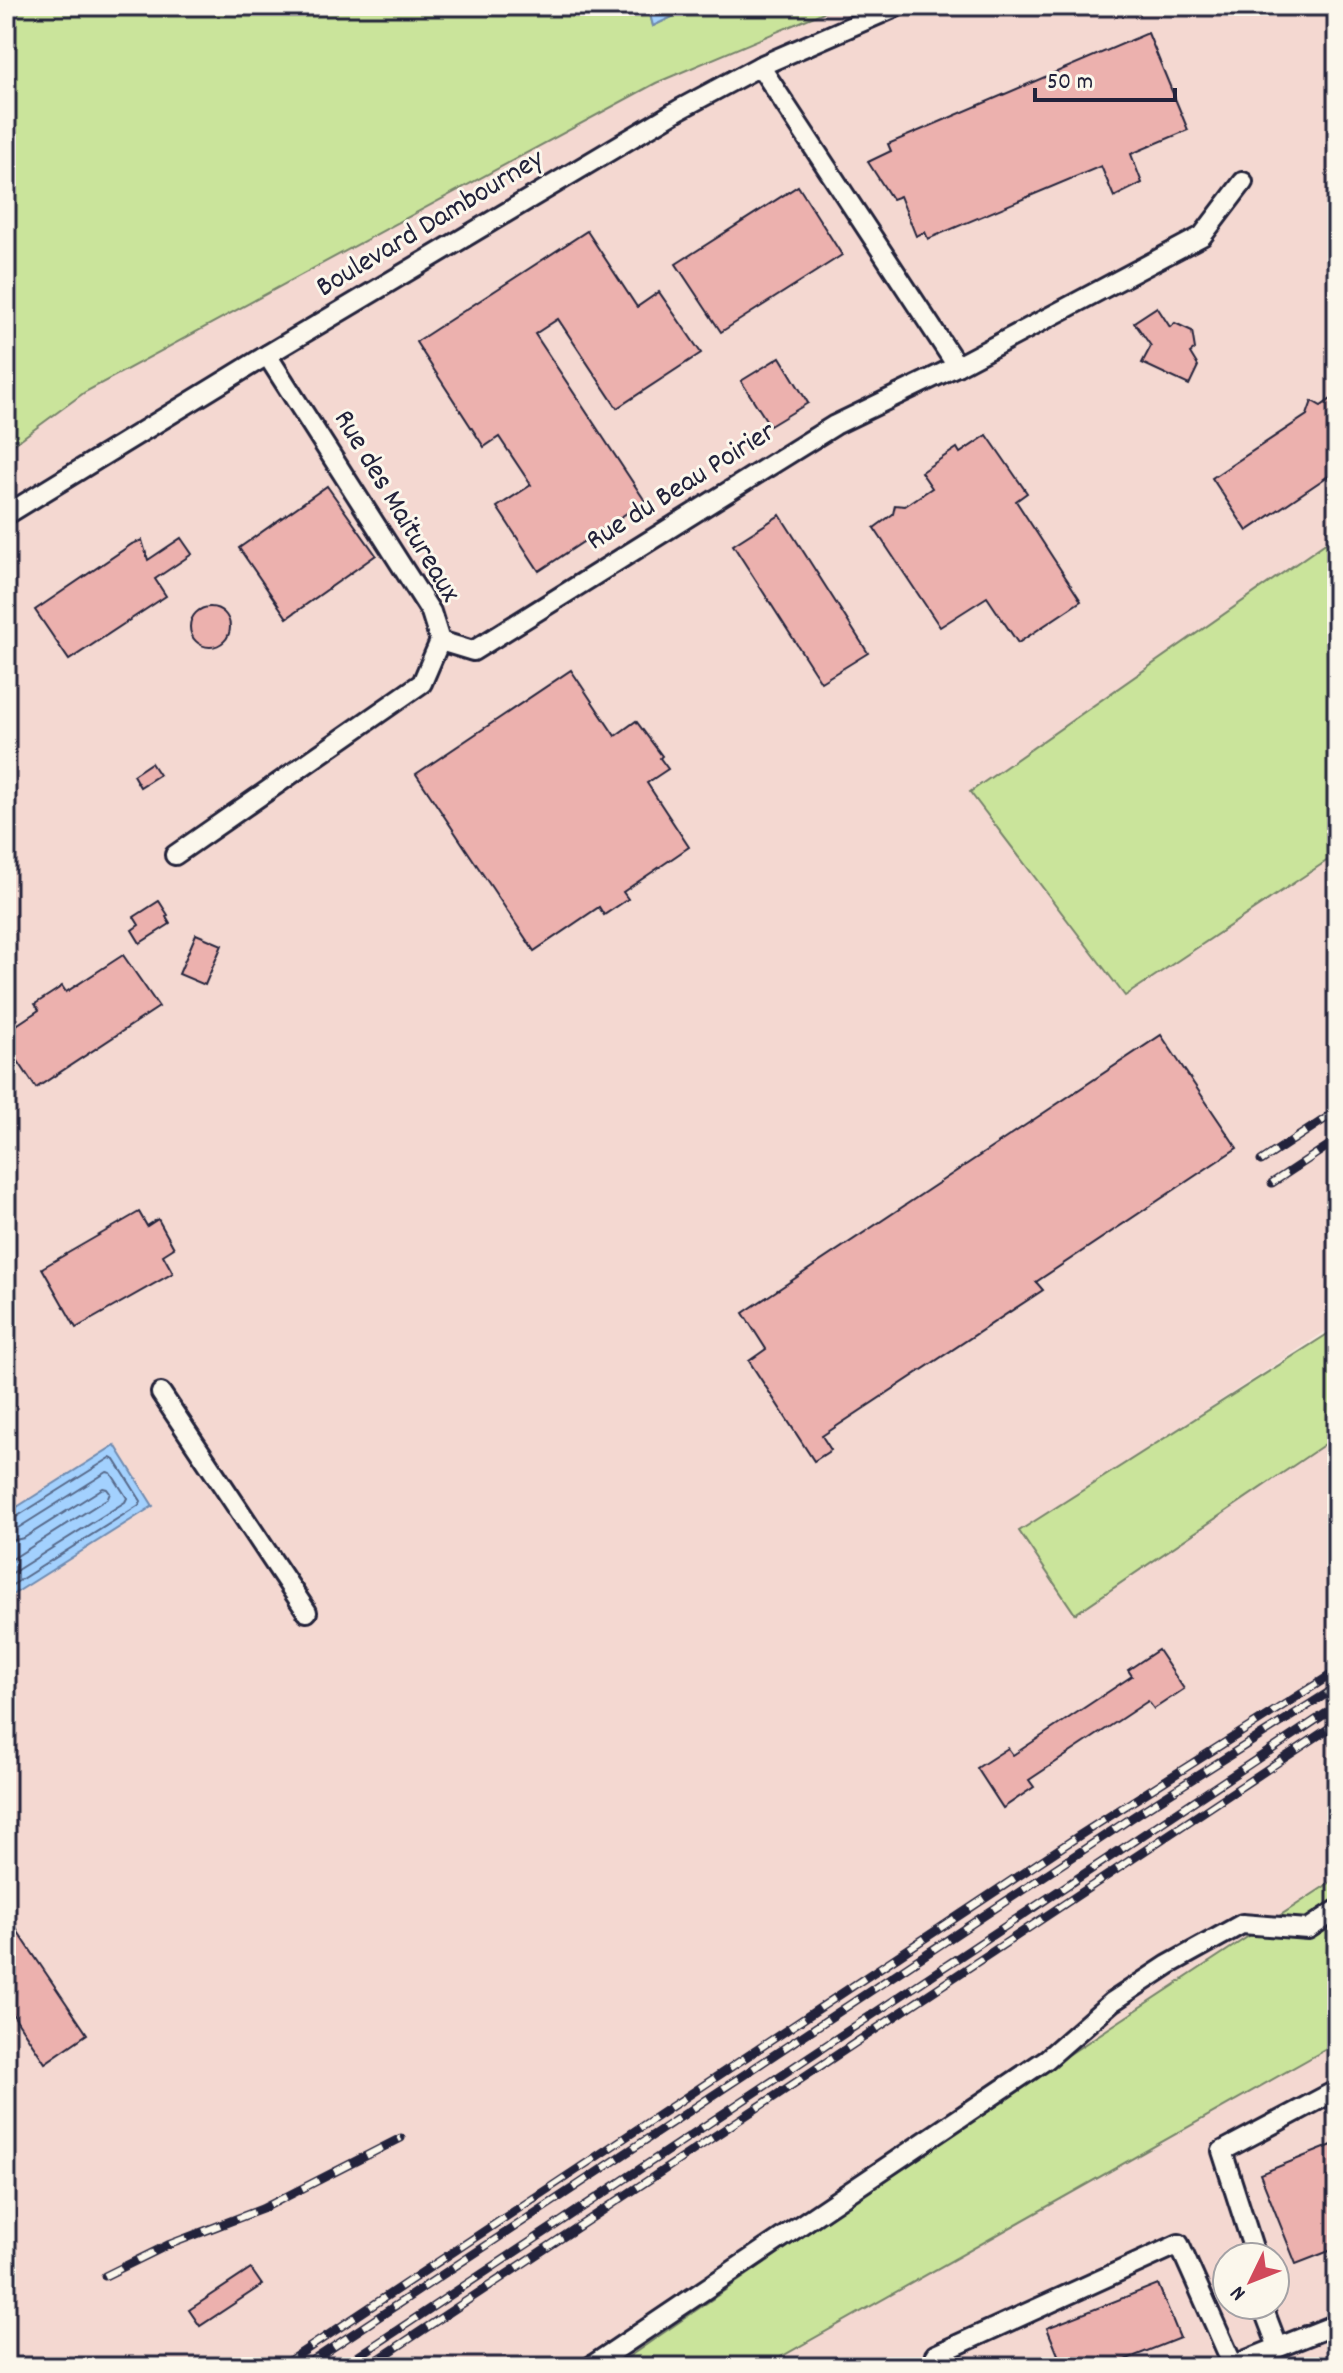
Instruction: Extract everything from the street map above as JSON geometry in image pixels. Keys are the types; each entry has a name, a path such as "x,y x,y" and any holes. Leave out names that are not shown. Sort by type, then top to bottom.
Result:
{"street":[{"name":"Boulevard Dambourney","path":"6,515 680,109 760,66 898,6"},
{"path":"760,66 957,366"},
{"name":"Rue du Beau Poirier","path":"440,641 473,651 835,425 957,366 1202,236 1243,182"},
{"name":"Rue des Maitureaux","path":"175,855 422,683 440,641 431,612 267,355"},
{"path":"161,1393 307,1612"},
{"path":"590,2367 1047,2059 1112,2002 1168,1965 1242,1924 1308,1929 1337,1910"},
{"path":"1251,2241 1222,2151 1337,2090"},
{"path":"939,2367 935,2355 1179,2244 1231,2366 1277,2355 1337,2324"},
{"path":"1267,2321 1277,2355"}],"shaded area":[{"path":"838,6 1337,6 1337,535 970,792 1125,995 1337,854 1337,1324 1019,1532 1075,1614 1337,1436 1337,1878 1009,2093 614,2367 6,2367 6,450 85,392 656,83"},
{"path":"1337,2043 1337,2367 763,2367"}],"green space":[{"path":"6,6 648,6 653,26 695,6 838,6 656,83 85,392 6,450"},
{"path":"1337,535 1337,854 1125,996 970,792"},
{"path":"1337,1328 1337,1436 1075,1614 1019,1531"},
{"path":"1337,1878 1337,2043 763,2367 614,2367 1009,2094"}],"water":[{"path":"648,6 695,6 653,26"},
{"path":"115,1445 153,1506 6,1599 6,1514"}],"building":[{"path":"1148,33 1188,130 1131,154 1142,183 1114,197 1101,166 928,239 925,232 916,236 900,196 892,199 868,162 891,151 888,144"},
{"path":"798,186 842,255 721,332 676,264"},
{"path":"587,231 637,307 659,292 701,353 617,408 558,319 535,334 645,501 539,571 497,507 531,485 499,437 484,447 416,342"},
{"path":"1157,307 1170,327 1175,323 1192,331 1195,349 1190,353 1198,366 1189,385 1142,363 1151,346 1134,322"},
{"path":"780,357 808,403 770,426 741,381"},
{"path":"1337,395 1337,470 1247,531 1212,478 1307,415 1312,401 1321,406"},
{"path":"987,435 1027,493 1016,501 1081,601 1018,643 987,597 940,627 874,528 893,514 895,505 905,506 932,488 921,472 957,448 960,453"},
{"path":"327,486 376,555 287,618 239,548"},
{"path":"780,515 868,653 821,682 733,545"},
{"path":"181,538 192,554 155,579 166,596 69,660 35,610 132,544 142,540 148,560"},
{"path":"210,607 224,613 230,627 224,641 210,647 196,641 190,627 196,613"},
{"path":"571,670 615,736 636,721 662,756 660,758 668,769 647,783 689,847 623,892 628,899 604,915 599,907 534,951 416,774"},
{"path":"151,763 159,775 140,787 133,775"},
{"path":"159,901 170,924 140,943 132,930 139,925 134,917"},
{"path":"196,934 222,945 205,985 179,974"},
{"path":"123,955 159,1007 36,1088 6,1043 6,1032 39,1010 35,1004 62,986 66,992"},
{"path":"1161,1035 1237,1148 1036,1282 1043,1290 822,1436 831,1450 814,1461 749,1361 766,1349 743,1313"},
{"path":"139,1212 147,1226 158,1219 174,1248 163,1255 173,1273 76,1328 42,1268"},
{"path":"1158,1650 1184,1689 1154,1709 1148,1701 1029,1780 1034,1787 1003,1808 977,1768 1008,1748 1013,1755 1132,1676 1128,1670"},
{"path":"6,1914 87,2034 45,2063 6,2004"},
{"path":"1337,2143 1337,2248 1296,2264 1291,2241 1287,2241 1260,2174"},
{"path":"251,2269 262,2285 200,2326 189,2310"},
{"path":"1158,2284 1180,2338 1107,2367 1063,2367 1047,2328"}],"railway":[{"path":"1261,1161 1337,1111"},
{"path":"1272,1183 1337,1140"},
{"path":"280,2367 1080,1835 1337,1671"},
{"path":"303,2367 1142,1811 1337,1687"},
{"path":"342,2367 1337,1706"},
{"path":"367,2367 1337,1723"},
{"path":"105,2276 168,2245 262,2209 401,2138"}]}
